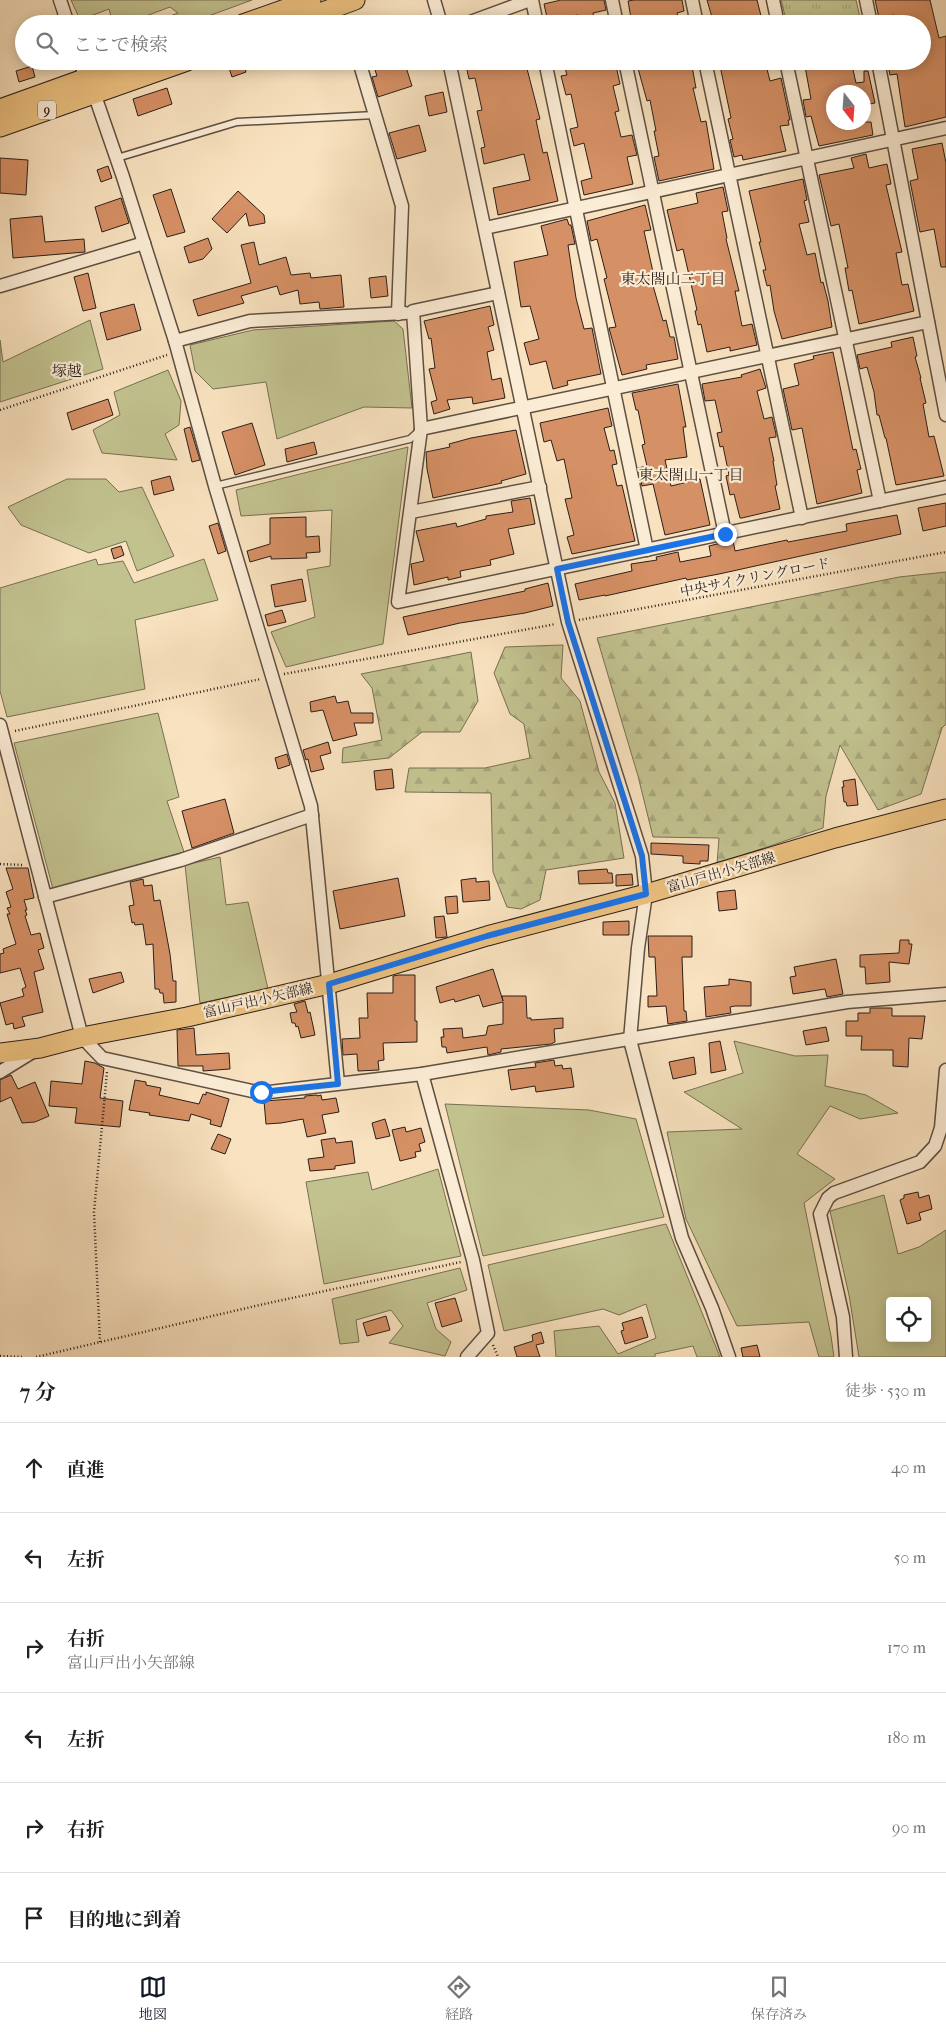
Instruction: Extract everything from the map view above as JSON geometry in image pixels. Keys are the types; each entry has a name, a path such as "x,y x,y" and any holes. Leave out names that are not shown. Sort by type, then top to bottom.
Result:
{"main road":[{"path":"268,15 311,0"},
{"path":"314,15 355,0"},
{"name":"9","path":"0,109 109,70"},
{"name":"9","path":"0,127 86,78 134,70"},
{"name":"富山戸出小矢部線","path":"0,1053 40,1048 82,1037 187,1017 329,984 487,936 646,894 835,838 946,809"}],"street":[{"path":"60,0 65,15"},
{"path":"434,0 438,15"},
{"path":"490,15 531,0 535,15"},
{"path":"612,0 615,15"},
{"path":"692,0 695,15"},
{"path":"773,0 776,15"},
{"path":"866,0 869,15"},
{"path":"362,70 402,206 398,314"},
{"path":"451,70 568,622 642,856 646,894 638,948 630,1040 682,1238 712,1308 729,1357"},
{"path":"547,70 647,550"},
{"path":"627,70 725,534"},
{"path":"707,70 802,518"},
{"path":"788,70 880,501"},
{"path":"880,70 945,408"},
{"path":"86,78 117,158 177,346 215,486 311,806 338,1084"},
{"path":"485,228 946,128"},
{"path":"0,286 144,243"},
{"path":"177,346 250,321 398,314 498,293"},
{"path":"413,311 421,429 398,602 946,487"},
{"path":"421,429 928,322"},
{"path":"411,512 540,487"},
{"path":"0,725 82,1037 102,1058 261,1092 422,1074 847,1002 946,994"},
{"path":"45,897 181,860 312,815"},
{"path":"0,1072 40,1048"},
{"path":"846,1357 843,1316 820,1214 828,1198 834,1193 920,1162 935,1146 942,1128 946,1070"},
{"path":"422,1074 473,1260 488,1333 467,1357"}],"lane":[{"path":"117,158 236,122 374,114"},
{"path":"215,486 410,439 421,429"}],"path":[{"path":"0,410 177,346"},
{"name":"中央サイクリングロード","path":"568,622 946,552"},
{"path":"0,864 37,866"},
{"path":"100,1342 94,1212 109,1059"},
{"path":"36,1357 264,1304 473,1260"},
{"path":"0,1356 22,1357"}],"green space":[{"path":"71,0 252,0 211,15 173,15 178,13 170,7 148,15 111,15 109,9 93,15 78,15"},
{"path":"781,0 856,0 859,15 785,15"},
{"path":"90,320 103,369 0,402 0,340 3,362"},
{"path":"394,321 403,329 412,408 364,407 277,439 266,382 213,389 195,371 190,345 253,330"},
{"path":"168,370 181,401 179,425 165,434 177,460 102,453 93,430 120,415 114,392"},
{"path":"408,447 383,644 286,667 271,632 315,617 307,570 330,566 332,510 241,516 236,490"},
{"path":"67,479 106,479 119,492 142,487 174,556 137,571 126,541 89,553 21,525 8,507"},
{"path":"96,559 98,565 123,561 134,583 204,559 218,600 135,620 145,689 7,717 0,691 0,588"},
{"path":"946,572 946,724 942,728 921,794 878,810 840,745 826,796 823,828 717,864 719,838 653,837 638,776 597,638 899,577"},
{"path":"563,645 561,678 580,701 599,772 615,803 624,858 546,870 540,900 521,909 507,907 493,872 491,793 405,792 409,768 485,768 530,758 524,724 510,714 494,673 505,647"},
{"path":"471,652 478,701 460,732 422,732 389,758 342,763 343,748 382,740 372,688 361,674"},
{"path":"158,713 179,797 167,801 184,852 53,889 14,743"},
{"path":"220,857 226,905 248,902 268,989 200,1003 185,865"},
{"path":"734,1041 795,1056 828,1055 825,1086 866,1095 898,1113 860,1119 830,1106 797,1154 835,1179 804,1203 834,1357 819,1357 809,1322 737,1326 686,1219 667,1132 742,1129 684,1092 743,1073"},
{"path":"445,1104 589,1110 636,1119 664,1217 483,1256"},
{"path":"438,1169 461,1256 324,1284 306,1182 368,1172 372,1190"},
{"path":"884,1195 898,1254 919,1247 946,1230 946,1357 859,1357 849,1295 830,1211"},
{"path":"666,1224 720,1357 697,1357 693,1346 655,1354 655,1357 556,1357 554,1331 599,1326 618,1354 656,1338 646,1304 619,1315 603,1309 504,1331 488,1265"},
{"path":"460,1268 467,1290 427,1303 436,1329 451,1342 445,1356 389,1343 403,1326 391,1310 356,1320 359,1342 340,1344 332,1299"}],"building":[{"path":"561,0 604,0 606,10 593,13 593,15 546,15 544,4"},
{"path":"682,0 684,11 677,13 678,15 630,15 628,1"},
{"path":"707,0 757,0 761,15 711,15"},
{"path":"875,0 930,0 939,38 946,36 946,117 905,127 897,74 890,75 889,70 931,70 931,15 878,15"},
{"path":"33,70 35,77 19,82 16,71"},
{"path":"230,70 245,70 246,72 232,77"},
{"path":"375,70 407,70 412,86 378,97 372,77 377,76"},
{"path":"467,70 527,70 540,119 536,120 543,153 547,152 558,201 498,215 493,188 530,180 524,154 484,164 481,148 485,147 477,111 482,110 475,78 469,79"},
{"path":"566,70 617,70 620,84 613,86 619,111 615,112 621,137 632,135 637,155 627,157 633,184 584,195 581,181 592,178 584,143 574,146 570,129 578,127 571,94 566,95 561,76 567,75"},
{"path":"638,70 693,70 696,88 693,88 701,122 706,121 714,169 659,181 654,157 659,156 654,131 656,131 650,100 647,101"},
{"path":"721,70 767,70 770,81 781,78 790,120 788,120 789,125 780,126 786,151 743,160 742,155 734,157 730,140 733,139 728,119 731,118"},
{"path":"806,70 853,70 856,83 864,82 864,71 868,71 875,103 871,104 871,85 826,85 826,130 871,130 871,122 873,135 819,146 811,116 806,117 803,100 811,99"},
{"path":"167,88 172,104 138,116 133,99"},
{"path":"443,92 447,112 429,116 425,96"},
{"path":"419,125 426,151 397,159 389,133"},
{"path":"942,143 946,163 946,267 941,267 934,229 920,232 910,181 918,179 912,149"},
{"path":"866,154 869,168 887,164 891,184 886,185 902,252 896,253 902,285 908,284 914,311 859,324 852,290 849,291 845,268 848,268 839,224 831,226 819,175 854,168 851,158"},
{"path":"0,158 28,160 26,195 0,193"},
{"path":"108,166 112,178 101,182 97,170"},
{"path":"803,179 807,200 804,201 809,222 799,224 807,255 815,253 821,283 823,282 828,301 832,327 782,339 774,311 770,285 767,286 763,270 766,270 749,191"},
{"path":"723,187 728,211 722,212 726,239 739,291 735,291 742,326 752,324 757,345 730,351 730,347 707,352 701,324 698,325 695,311 697,310 683,249 677,251 667,210 698,203 696,193"},
{"path":"171,189 185,232 167,237 153,195"},
{"path":"238,191 264,215 265,223 249,226 246,213 227,233 212,219"},
{"path":"121,198 129,223 102,232 95,207"},
{"path":"645,205 651,230 644,231 655,281 652,282 663,321 666,320 670,337 674,337 678,359 646,365 647,369 622,375 609,328 616,327 604,279 607,278 597,239 591,241 587,221"},
{"path":"42,216 45,242 84,239 85,252 13,258 10,219"},
{"path":"567,219 569,225 571,225 575,244 568,245 576,298 584,329 592,328 601,374 567,381 568,385 553,389 546,361 530,365 524,343 539,339 530,306 521,307 514,262 548,255 541,226"},
{"path":"208,238 212,249 203,259 189,263 184,247"},
{"path":"254,242 259,265 286,257 291,275 310,273 311,278 341,275 344,307 320,309 319,302 300,304 298,290 280,295 277,286 241,296 244,303 198,316 193,300 251,283 241,245"},
{"path":"88,273 96,308 83,311 74,277"},
{"path":"386,276 388,296 371,298 369,278"},
{"path":"134,304 141,330 107,340 100,313"},
{"path":"490,306 494,325 488,327 494,350 487,352 492,380 501,378 505,398 473,404 472,397 447,400 450,409 434,414 431,402 437,400 429,369 435,368 431,338 429,339 424,321"},
{"path":"913,337 917,356 915,357 926,403 923,404 929,437 934,436 944,476 896,485 886,438 879,415 877,415 874,392 867,367 860,369 857,355 892,347 891,342"},
{"path":"833,352 853,450 856,449 861,469 857,470 862,493 817,504 802,428 792,430 783,389 799,385 794,364 814,359 813,356"},
{"path":"760,369 766,388 757,391 764,419 772,417 776,434 776,437 769,438 780,509 740,518 734,494 730,495 726,476 729,475 723,446 720,447 717,433 722,432 715,400 705,401 702,384 742,377 741,375"},
{"path":"678,384 686,427 683,427 687,457 665,460 671,486 700,479 710,525 665,535 653,484 642,486 638,468 647,466 642,445 645,444 638,410 636,410 632,393"},
{"path":"108,399 113,415 72,430 67,413"},
{"path":"608,408 612,426 604,428 610,451 614,450 617,464 612,465 617,486 622,485 635,541 572,554 567,537 574,535 565,499 572,498 564,459 557,461 551,440 544,442 540,423"},
{"path":"252,423 265,465 235,475 222,432"},
{"path":"190,427 200,460 192,462 184,429"},
{"path":"516,430 526,474 501,481 502,483 433,498 427,469 426,452 450,447 449,444 471,438"},
{"path":"314,442 317,454 287,462 285,449"},
{"path":"170,476 174,490 154,495 151,481"},
{"path":"530,498 535,524 508,529 514,554 490,560 491,565 460,571 461,577 448,580 448,577 414,585 411,564 424,561 416,531 456,523 457,527 486,519 486,516 513,512 511,501"},
{"path":"946,503 946,526 923,531 918,508"},
{"path":"897,515 901,534 719,574 687,580 686,578 579,600 575,584 632,571 631,564 657,560 656,557 678,552 680,562 711,556 709,546 733,540 735,551 787,540 788,542 847,531 846,524"},
{"path":"306,517 306,537 319,536 320,552 306,553 307,558 271,559 271,556 250,562 247,551 270,544 270,518"},
{"path":"218,523 226,551 218,554 209,526"},
{"path":"121,546 124,555 114,559 111,549"},
{"path":"302,579 306,601 275,607 271,585"},
{"path":"548,583 553,606 525,613 460,623 408,635 403,617 525,591 525,589"},
{"path":"282,610 286,622 268,626 265,615"},
{"path":"335,696 337,703 348,701 351,713 373,713 373,723 354,723 357,735 333,741 323,710 311,712 310,702"},
{"path":"328,742 331,753 320,756 324,769 311,772 308,759 306,760 303,750"},
{"path":"287,754 290,765 278,769 275,758"},
{"path":"392,769 394,788 376,790 374,771"},
{"path":"855,779 858,805 847,806 846,802 844,802 843,781"},
{"path":"225,799 234,833 192,848 182,811"},
{"path":"651,843 709,845 708,861 700,861 700,864 683,863 683,856 651,854"},
{"path":"6,868 28,868 34,898 24,900 27,910 25,910 27,915 25,916 31,935 40,933 44,948 38,950 44,969 34,972 43,1012 22,1017 25,1026 14,1029 13,1023 6,1025 0,1003 24,996 22,989 26,987 20,968 0,973 0,954 4,953 3,949 16,944 7,914 10,914 7,908 11,907 6,892 13,889"},
{"path":"607,869 608,873 612,873 613,883 579,884 578,871"},
{"path":"632,874 633,885 616,886 616,875"},
{"path":"398,878 405,916 340,929 333,891"},
{"path":"476,878 476,882 489,881 490,900 463,902 461,880"},
{"path":"143,879 144,886 152,885 154,901 160,900 173,981 176,981 176,1002 164,1003 163,993 160,993 159,989 155,989 153,944 146,945 143,924 135,925 134,922 132,923 129,906 134,905 130,882"},
{"path":"735,890 737,909 719,911 717,892"},
{"path":"457,896 458,913 447,914 445,897"},
{"path":"444,916 447,937 436,938 434,917"},
{"path":"629,921 629,935 603,935 603,922"},
{"path":"648,936 692,936 692,957 682,957 684,1011 686,1011 687,1021 668,1024 666,1006 648,1007 648,996 657,996 655,957 649,957"},
{"path":"900,940 909,940 909,944 912,944 909,964 889,962 890,982 866,984 865,967 860,967 860,955 899,953"},
{"path":"836,959 843,994 827,997 825,989 793,994 790,977 796,976 794,967"},
{"path":"493,969 503,1001 502,996 526,996 527,1018 531,1018 531,1020 563,1018 563,1028 554,1029 555,1042 501,1049 501,1052 488,1055 487,1047 447,1053 446,1047 442,1047 441,1037 444,1037 443,1029 462,1028 463,1038 486,1035 488,1026 503,1024 503,1002 483,1007 479,995 455,1002 454,999 440,1003 436,987"},
{"path":"121,972 124,982 93,993 89,979"},
{"path":"415,975 417,1042 383,1043 384,1060 378,1061 379,1070 358,1071 357,1054 343,1055 342,1039 360,1038 359,1018 368,1018 367,993 393,993 393,976"},
{"path":"729,979 751,982 751,1006 730,1007 731,1013 706,1017 704,987 729,985"},
{"path":"305,1001 308,1013 310,1012 315,1035 301,1038 298,1026 296,1027 295,1023 292,1023 290,1013 297,1012 294,1004"},
{"path":"870,1008 892,1008 892,1016 925,1016 922,1039 909,1038 908,1067 893,1066 893,1050 861,1050 862,1036 846,1036 846,1021 858,1021 858,1013 870,1013"},
{"path":"826,1027 829,1041 806,1045 803,1031"},
{"path":"194,1028 196,1055 229,1053 230,1069 203,1071 203,1066 178,1066 177,1030"},
{"path":"720,1041 726,1070 711,1073 709,1043"},
{"path":"694,1057 696,1074 673,1079 669,1062"},
{"path":"554,1060 555,1066 562,1065 563,1069 571,1068 574,1087 536,1092 535,1086 511,1090 508,1070 536,1067 535,1063"},
{"path":"85,1061 95,1063 104,1068 100,1098 123,1101 120,1127 75,1123 77,1108 49,1106 51,1081 82,1084"},
{"path":"11,1075 18,1089 35,1082 49,1116 35,1122 22,1123 11,1097 0,1102 0,1080"},
{"path":"135,1080 146,1082 146,1085 161,1088 159,1095 199,1104 203,1094 206,1095 206,1092 229,1099 221,1127 210,1124 211,1120 191,1114 189,1121 129,1110"},
{"path":"321,1095 322,1100 336,1098 339,1112 322,1115 326,1133 307,1137 303,1119 266,1124 264,1101 305,1098 305,1096"},
{"path":"385,1119 390,1136 376,1139 372,1123"},
{"path":"405,1127 406,1132 421,1128 425,1142 419,1144 421,1151 415,1152 416,1157 400,1161 392,1130"},
{"path":"218,1134 231,1139 225,1154 211,1149"},
{"path":"335,1138 336,1143 352,1141 355,1163 335,1166 335,1169 310,1171 308,1159 324,1157 321,1140"},
{"path":"918,1192 919,1198 929,1195 932,1209 919,1213 921,1220 907,1224 900,1200 904,1198 904,1195"},
{"path":"455,1298 462,1321 442,1327 435,1303"},
{"path":"386,1316 390,1330 367,1336 363,1323"},
{"path":"642,1317 648,1337 625,1344 621,1331 624,1330 622,1323"},
{"path":"541,1332 544,1343 536,1345 540,1357 517,1357 514,1347 533,1341 532,1335"},
{"path":"757,1345 760,1357 743,1357 741,1348"}],"district":[{"name":"東太閤山二丁目","path":"673,279"},
{"name":"塚越","path":"67,371"},
{"name":"東太閤山一丁目","path":"691,475"}],"route":[{"path":"261,1092 338,1084 329,984 487,936 646,894 642,856 568,622 557,569 725,534"}]}
